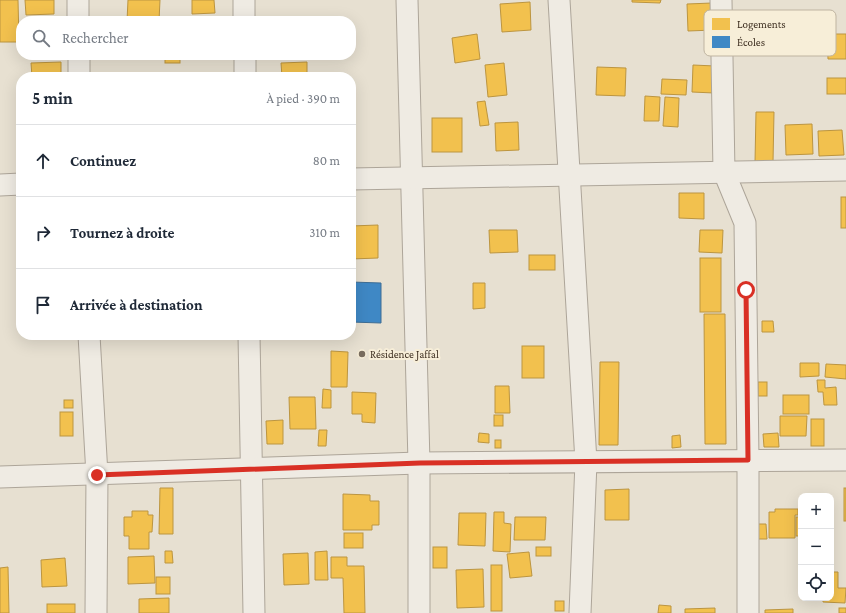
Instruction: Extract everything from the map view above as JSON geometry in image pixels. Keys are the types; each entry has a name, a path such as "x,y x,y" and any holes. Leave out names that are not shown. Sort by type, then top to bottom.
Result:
{"street":[{"path":"78,0 78,16"},
{"path":"244,0 244,16"},
{"path":"407,0 420,463 419,613"},
{"path":"559,0 586,462 580,613"},
{"path":"721,0 721,10"},
{"path":"722,56 724,172 745,224 748,613"},
{"path":"79,60 79,72"},
{"path":"245,60 245,72"},
{"path":"356,179 846,170"},
{"path":"0,185 16,184"},
{"path":"89,340 97,475 96,613"},
{"path":"249,340 254,613"},
{"path":"0,477 97,475 420,463 846,460"}],"building: Logements":[{"path":"0,0 18,0 18,16 16,16 16,42 0,42"},
{"path":"25,0 54,0 54,14 26,15"},
{"path":"128,0 160,0 159,16 127,16"},
{"path":"192,0 214,0 215,13 192,14"},
{"path":"632,0 661,0 660,3 632,2"},
{"path":"530,2 531,30 502,32 500,4"},
{"path":"712,3 713,10 704,10 704,30 688,31 687,4"},
{"path":"477,34 480,59 455,63 452,38"},
{"path":"836,34 846,34 846,59 828,59 828,56 836,56"},
{"path":"165,60 180,60 180,63 165,63"},
{"path":"61,62 61,72 32,72 31,63"},
{"path":"307,62 307,72 282,72 281,63"},
{"path":"504,63 507,95 488,97 485,65"},
{"path":"693,65 715,66 714,93 692,92"},
{"path":"597,67 626,68 625,96 596,95"},
{"path":"827,78 846,78 846,94 827,94"},
{"path":"662,79 687,80 686,95 661,94"},
{"path":"645,96 660,97 659,121 644,121"},
{"path":"665,97 679,98 678,127 663,126"},
{"path":"485,101 489,125 480,126 477,102"},
{"path":"756,112 774,112 773,162 755,162"},
{"path":"432,118 462,118 462,152 432,152"},
{"path":"518,122 519,150 496,151 495,123"},
{"path":"812,124 813,154 786,155 785,125"},
{"path":"842,130 844,155 819,156 818,131"},
{"path":"679,193 704,193 704,219 679,218"},
{"path":"841,197 846,197 846,228 841,228"},
{"path":"378,225 378,258 356,259 356,226"},
{"path":"489,230 517,230 518,252 490,253"},
{"path":"700,230 723,230 722,253 699,252"},
{"path":"529,255 555,255 555,270 529,270"},
{"path":"700,258 721,258 721,312 700,312"},
{"path":"473,283 485,283 485,308 473,309"},
{"path":"704,314 725,314 726,444 705,444"},
{"path":"762,321 773,321 774,332 762,332"},
{"path":"522,346 544,346 544,378 522,378"},
{"path":"331,351 348,352 347,387 331,387"},
{"path":"600,362 619,362 618,445 599,445"},
{"path":"800,363 819,363 819,376 800,377"},
{"path":"826,364 846,365 846,379 825,377"},
{"path":"817,380 825,380 825,388 836,387 837,405 824,405 823,392 818,392"},
{"path":"758,382 767,382 767,396 758,396"},
{"path":"495,386 509,386 510,413 495,413"},
{"path":"323,389 331,390 331,408 322,408"},
{"path":"352,392 376,393 375,423 362,422 362,414 352,414"},
{"path":"783,395 809,395 809,414 783,414"},
{"path":"289,397 315,397 316,429 290,429"},
{"path":"64,400 73,400 73,408 64,408"},
{"path":"60,412 73,412 73,436 60,436"},
{"path":"494,415 503,415 503,426 494,426"},
{"path":"780,416 807,416 806,436 780,436"},
{"path":"811,419 824,419 824,446 811,446"},
{"path":"283,420 283,444 267,444 266,421"},
{"path":"319,430 327,430 326,446 318,446"},
{"path":"479,433 489,434 489,443 478,442"},
{"path":"778,433 779,447 764,447 763,434"},
{"path":"680,435 681,447 672,448 672,436"},
{"path":"495,440 501,440 501,448 495,448"},
{"path":"160,488 173,488 173,534 159,534"},
{"path":"844,488 846,488 846,521 844,521"},
{"path":"629,489 629,520 605,520 605,490"},
{"path":"343,494 370,495 370,501 379,501 379,525 372,525 372,530 343,530"},
{"path":"775,509 798,509 798,515 795,515 795,538 769,538 769,512 775,512"},
{"path":"132,511 148,511 148,515 153,515 152,532 149,532 149,549 129,549 129,536 124,536 124,517 132,517"},
{"path":"494,512 504,512 504,523 511,524 510,552 493,551"},
{"path":"459,513 486,513 485,546 458,545"},
{"path":"515,517 546,517 545,540 514,540"},
{"path":"796,517 798,517 798,536 796,536"},
{"path":"757,524 766,524 767,539 758,539"},
{"path":"344,533 363,533 363,548 344,548"},
{"path":"433,547 447,547 447,568 433,568"},
{"path":"536,547 551,547 551,556 536,556"},
{"path":"165,551 172,551 173,563 165,563"},
{"path":"327,551 328,580 315,580 315,552"},
{"path":"529,552 532,576 510,578 507,554"},
{"path":"308,553 309,584 284,585 283,554"},
{"path":"154,556 155,583 128,584 128,557"},
{"path":"331,557 347,557 347,566 364,566 365,613 344,613 343,578 331,578"},
{"path":"65,558 67,586 42,587 41,560"},
{"path":"491,565 502,565 502,611 491,611"},
{"path":"8,567 9,613 0,613 0,568"},
{"path":"483,569 484,607 457,608 456,570"},
{"path":"834,572 838,572 838,588 846,588 845,603 823,602 834,601"},
{"path":"156,577 170,577 170,594 156,594"},
{"path":"169,598 169,613 139,613 139,599"},
{"path":"555,601 564,601 564,611 555,611"},
{"path":"47,604 75,604 75,613 47,613"},
{"path":"659,605 671,606 671,613 658,613"},
{"path":"715,608 715,613 685,613 685,609"},
{"path":"839,608 846,608 846,613 839,613"},
{"path":"793,609 793,613 765,613 765,610"}],"building: Écoles":[{"path":"356,282 381,283 381,323 356,322"}],"place":[{"name":"Résidence Jaffal","path":"362,354"}],"route":[{"path":"97,475 420,463 748,460 746,290"}]}
